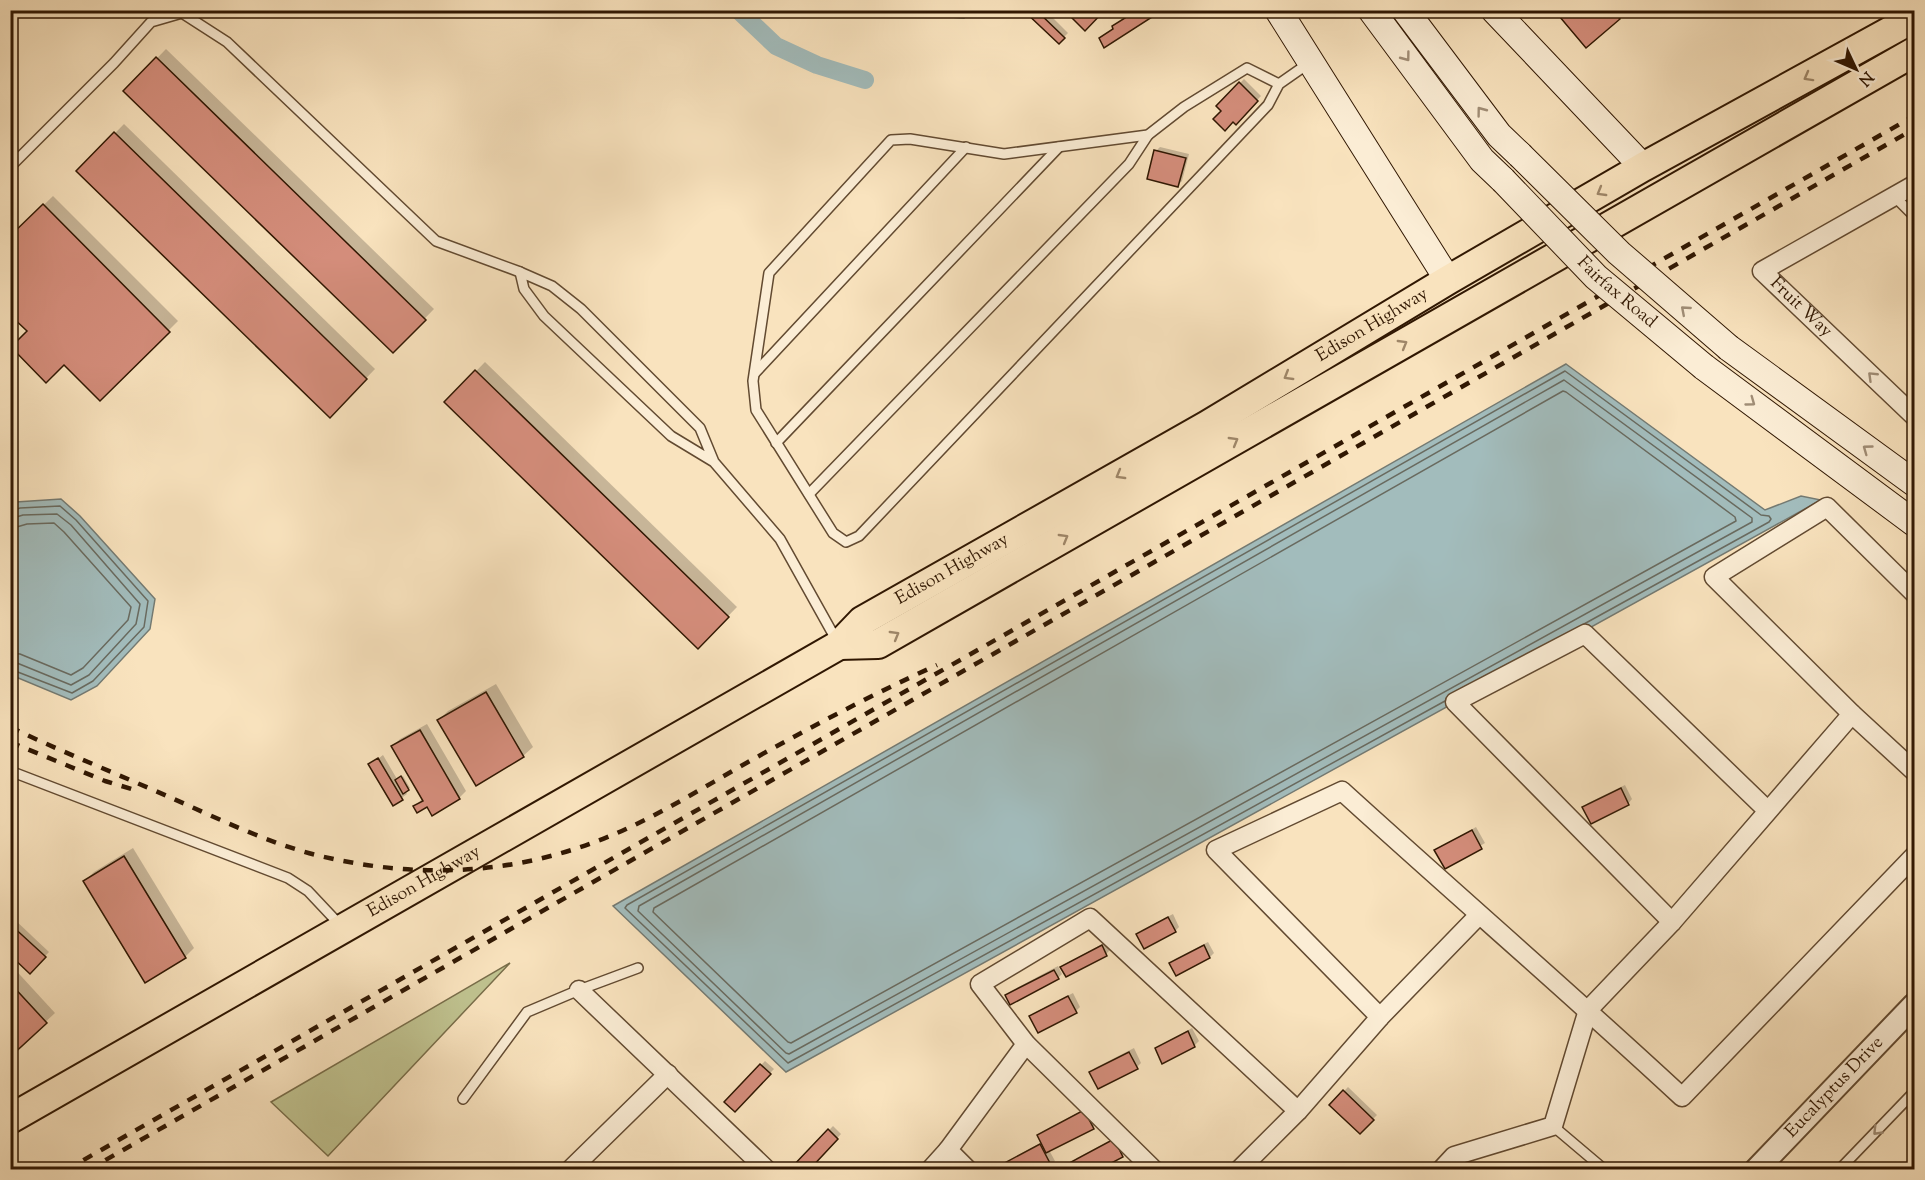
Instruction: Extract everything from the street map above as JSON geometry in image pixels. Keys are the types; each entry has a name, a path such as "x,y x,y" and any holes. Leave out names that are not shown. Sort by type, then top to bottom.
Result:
{"main road":[{"path":"1278,10 1448,280"},
{"name":"Fairfax Road","path":"1371,10 1482,160 1596,277 1704,367 1914,523"},
{"name":"Fairfax Road","path":"1406,10 1499,135 1619,253 1729,348 1914,483"},
{"path":"1494,10 1643,167"},
{"name":"Edison Highway","path":"10,1119 839,645 862,621 1206,426 1448,280 1643,167 1914,18"},
{"name":"Edison Highway","path":"839,645 878,644 1914,52"}],"street":[{"name":"Fruit Way","path":"1914,185 1762,271 1914,416"},
{"path":"1914,593 1827,507 1714,577 1852,714 1914,771"},
{"path":"1672,922 1455,702 1585,634 1767,810"},
{"path":"1441,1170 1553,1126 1588,1010 1672,922 1852,714"},
{"path":"1380,1017 1216,850 1342,790 1682,1097 1914,856"},
{"path":"1239,1170 1298,1111 1380,1017 1479,915"},
{"path":"1154,1170 1026,1044 980,984 1090,918 1298,1111"},
{"path":"579,990 668,1074 759,1167"},
{"name":"Eucalyptus Drive","path":"1756,1170 1913,1010"},
{"path":"930,1170 948,1150 1026,1044"},
{"path":"570,1170 668,1074"},
{"path":"948,1150 968,1170"}],"lane":[{"path":"10,167 114,63 151,22 182,13 227,42 436,241 552,286 585,313 700,428 714,462 780,539 839,645"},
{"path":"1148,135 1004,154 910,139 891,140 770,273 753,381 756,410 833,533 846,542 859,536 1268,105 1279,84 1311,62"},
{"path":"808,494 1129,164 1148,135 1184,107 1247,68 1279,84"},
{"path":"754,374 966,147"},
{"path":"776,443 1059,147"},
{"path":"1895,196 1914,216"},
{"path":"520,272 524,290 544,316 671,436 714,462"},
{"path":"10,771 288,878 308,891 344,929"},
{"path":"464,1099 527,1012 638,968"},
{"path":"1839,1170 1914,1092"},
{"path":"1553,1126 1605,1170"}],"green space":[{"path":"510,963 328,1156 271,1102"}],"water":[{"path":"881,11 972,11 964,18"},
{"path":"1566,364 1765,510 1801,496 1821,500 786,1072 613,906"},
{"path":"61,499 80,516 155,599 150,629 97,686 71,700 11,675 11,509 16,502"}],"building":[{"path":"1023,10 1036,10 1065,38 1059,44"},
{"path":"1075,10 1105,10 1085,31 1070,16"},
{"path":"1130,10 1163,10 1104,48 1099,38 1113,29 1112,26 1125,18 1123,15"},
{"path":"1554,10 1613,10 1620,19 1586,48"},
{"path":"156,57 426,320 393,353 123,91"},
{"path":"1239,82 1258,101 1236,125 1233,122 1225,131 1213,119 1221,111 1216,106"},
{"path":"114,132 367,379 330,418 76,171"},
{"path":"1154,150 1186,158 1178,187 1147,179"},
{"path":"43,204 170,332 100,401 64,365 46,383 11,347 27,331 10,315 10,236"},
{"path":"475,370 729,617 698,649 444,402"},
{"path":"486,692 524,757 476,786 437,720"},
{"path":"420,730 460,799 432,816 427,807 417,813 413,806 423,801 391,746"},
{"path":"378,758 403,800 393,806 368,764"},
{"path":"401,776 409,790 403,794 395,780"},
{"path":"1621,788 1629,805 1591,824 1582,807"},
{"path":"1472,830 1482,849 1445,869 1434,850"},
{"path":"124,856 186,958 145,983 83,881"},
{"path":"1168,917 1176,932 1144,949 1136,934"},
{"path":"10,924 46,957 30,974 10,955"},
{"path":"1102,945 1107,956 1066,977 1060,967"},
{"path":"1204,945 1210,958 1176,976 1169,963"},
{"path":"1054,970 1059,979 1010,1005 1005,995"},
{"path":"10,983 47,1023 10,1057"},
{"path":"1068,996 1077,1013 1038,1033 1029,1016"},
{"path":"1188,1031 1195,1047 1162,1064 1155,1048"},
{"path":"1129,1052 1138,1069 1098,1089 1089,1072"},
{"path":"760,1064 771,1074 735,1112 724,1102"},
{"path":"1343,1090 1374,1120 1360,1134 1329,1105"},
{"path":"1084,1110 1094,1129 1046,1153 1037,1135"},
{"path":"828,1129 838,1139 809,1170 793,1170 791,1168"},
{"path":"1114,1139 1123,1157 1098,1170 1075,1170 1071,1162"},
{"path":"1040,1144 1052,1167 1047,1170 999,1170 997,1167"},
{"path":"1914,1156 1914,1170 1901,1170"}],"waterway":[{"path":"738,10 776,46 817,65 865,80"}],"railway":[{"path":"66,1170 1914,116"},
{"path":"88,1170 1914,129"},
{"path":"10,727 240,828 297,850 356,863 395,868 473,869 550,856 626,829 670,807 813,726 937,665"},
{"path":"10,742 105,781 135,790"}]}
